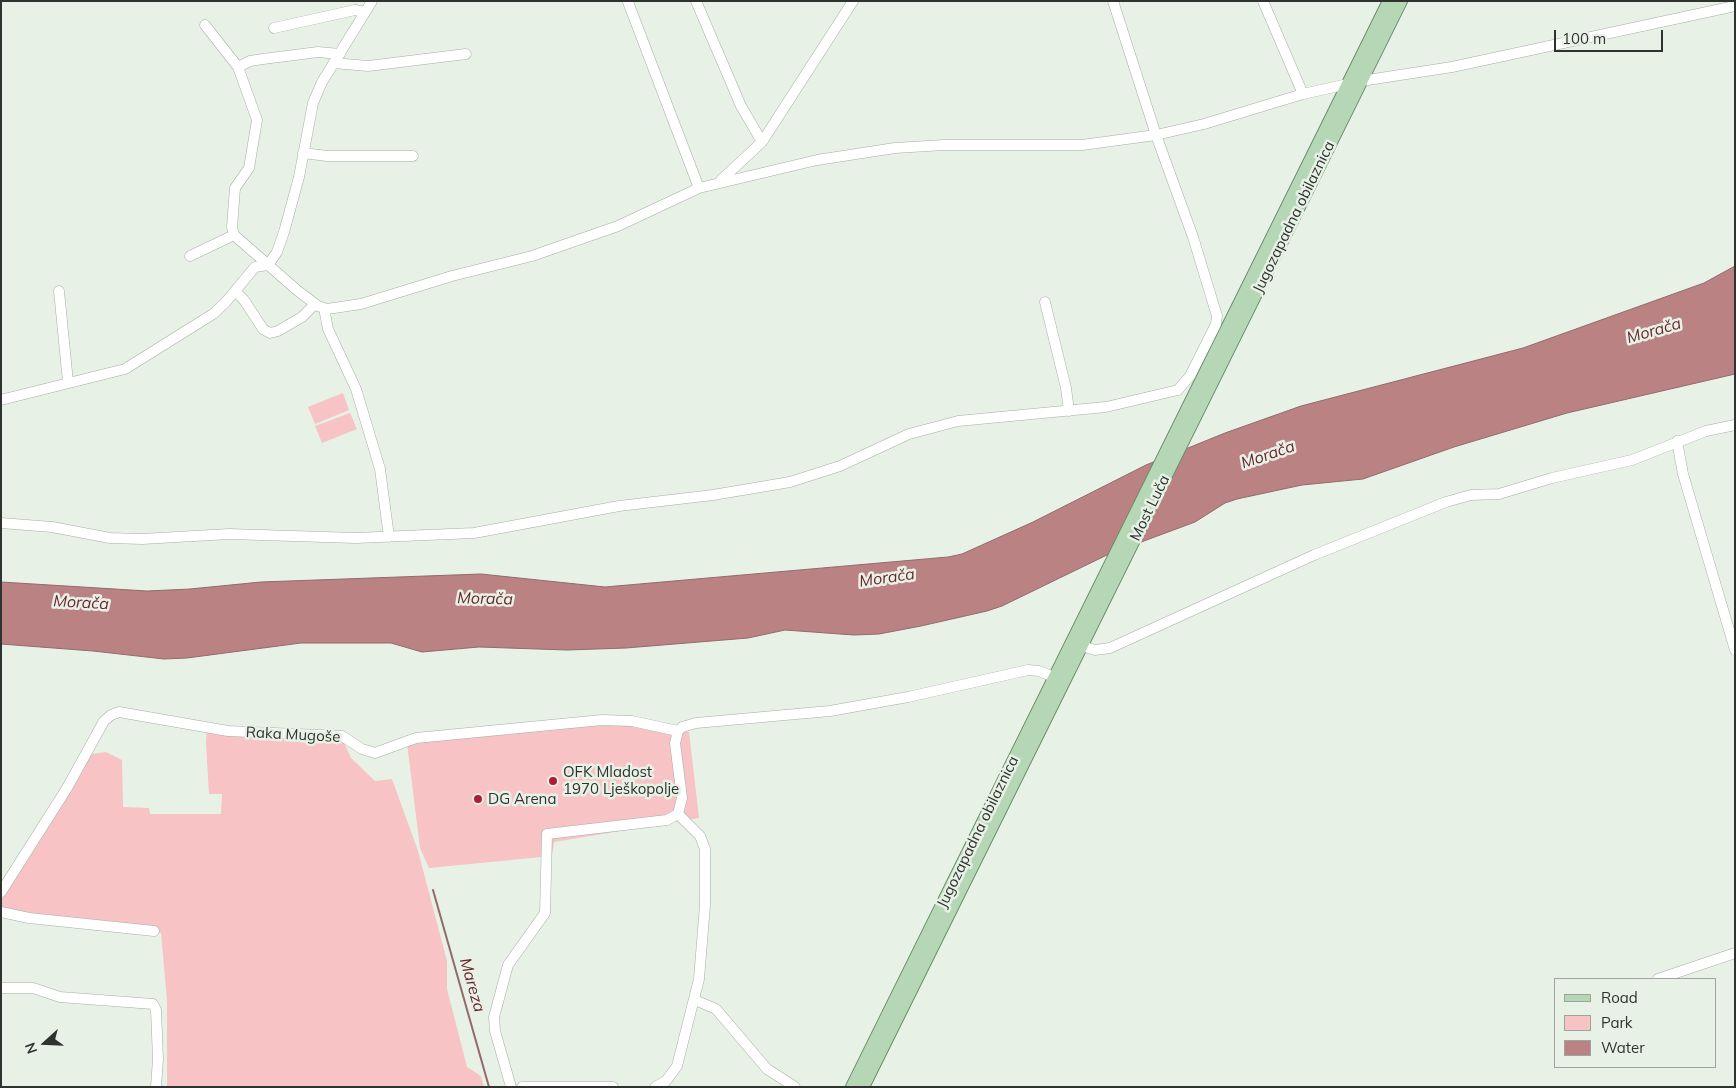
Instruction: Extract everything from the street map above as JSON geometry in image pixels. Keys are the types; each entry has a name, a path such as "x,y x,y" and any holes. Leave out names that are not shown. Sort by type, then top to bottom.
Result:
{"main road":[{"name":"Jugozapadna obilaznica","path":"1182,430 1389,1"},
{"name":"Jugozapadna obilaznica","path":"1182,430 1401,1"},
{"name":"Most Luča","path":"1108,580 1182,430"},
{"name":"Jugozapadna obilaznica","path":"863,1087 1082,646 1108,580"},
{"name":"Jugozapadna obilaznica","path":"852,1087 1054,678 1108,580"}],"street":[{"path":"268,265 280,245 303,153 313,103 337,58 372,1"},
{"path":"696,1 741,106 762,142"},
{"path":"718,182 762,142 853,1"},
{"path":"1,523 52,527 110,538 184,538 229,534 334,538 474,533 619,506 713,495 779,484 826,471 909,434 934,426 1000,415 1106,407 1178,390 1190,376 1216,324 1217,316 1193,237 1156,135 1113,1"},
{"path":"1264,1 1303,94"},
{"path":"628,2 699,188"},
{"path":"1361,81 1452,67 1735,6"},
{"path":"274,28 354,10 365,12"},
{"path":"205,24 238,67 254,108 257,125 249,168 235,188 232,227 234,235 320,306 328,329 356,389 380,469 390,537"},
{"path":"238,67 247,62 263,59 318,52 368,66 466,54"},
{"path":"235,291 244,300 263,329 270,333 278,331 320,306 362,304 552,250 625,223 699,188 718,182 754,176 836,156 879,149 944,145 1082,145 1156,135 1204,124 1303,94 1348,84"},
{"path":"303,153 327,156 413,156"},
{"path":"190,256 234,235"},
{"path":"1,400 125,369 213,314 258,265 268,265"},
{"path":"59,291 68,382"},
{"path":"1045,302 1066,388 1069,411"},
{"path":"1082,646 1095,650 1110,648 1314,555 1446,502 1471,495 1509,492 1552,478 1632,460 1706,431 1735,425"},
{"path":"1677,442 1683,474 1735,650"},
{"path":"511,1087 495,1031 494,1017 508,966 545,912 547,834 667,820 678,814 682,798 675,743 678,730 696,723 830,711 1028,670 1039,671 1054,678"},
{"name":"Raka Mugoše","path":"1,892 67,788 104,722 115,713 132,713 234,732 342,736 362,749 375,753 424,737 602,720 632,721 661,725 678,730"},
{"path":"655,1087 666,1081 677,1066 700,979 706,860 703,841 678,814"},
{"path":"1,912 28,918 154,931"},
{"path":"1661,978 1735,953"},
{"path":"1,988 33,988 60,997 153,1004 156,1010 158,1059 156,1087"},
{"path":"695,1000 716,1009 767,1069 796,1087"},
{"path":"522,1087 613,1087"}],"green space":[{"path":"343,393 349,410 315,424 308,407"},
{"path":"350,413 357,429 322,443 315,426"},
{"name":"OFK Mladost 1970 Lješkopolje","path":"600,722 689,732 699,818 554,842 552,856 429,868 420,848 407,743"},
{"path":"207,727 341,736 351,758 375,781 392,779 418,851 447,961 447,989 467,1067 481,1076 484,1087 167,1087 167,1000 161,933 107,928 107,921 32,917 1,911 1,894 86,755 106,752 122,760 123,807 149,808 150,814 221,814 222,794 209,794"}],"water":[{"name":"Morača","path":"1735,266 1735,374 1567,413 1454,447 1363,479 1302,485 1237,499 1225,503 1195,522 1109,554 1002,606 921,626 879,634 854,635 785,630 748,638 626,648 567,650 479,647 422,652 391,643 301,643 187,658 164,659 1,644 1,582 147,591 261,582 481,574 605,587 948,557 962,554 1033,522 1146,465 1225,433 1301,406 1523,348 1704,283"}],"waterway":[{"name":"Mareza","path":"433,890 489,1087"}],"place":[{"name":"OFK Mladost 1970 Lješkopolje","path":"553,781"},
{"name":"DG Arena","path":"478,799"}]}
